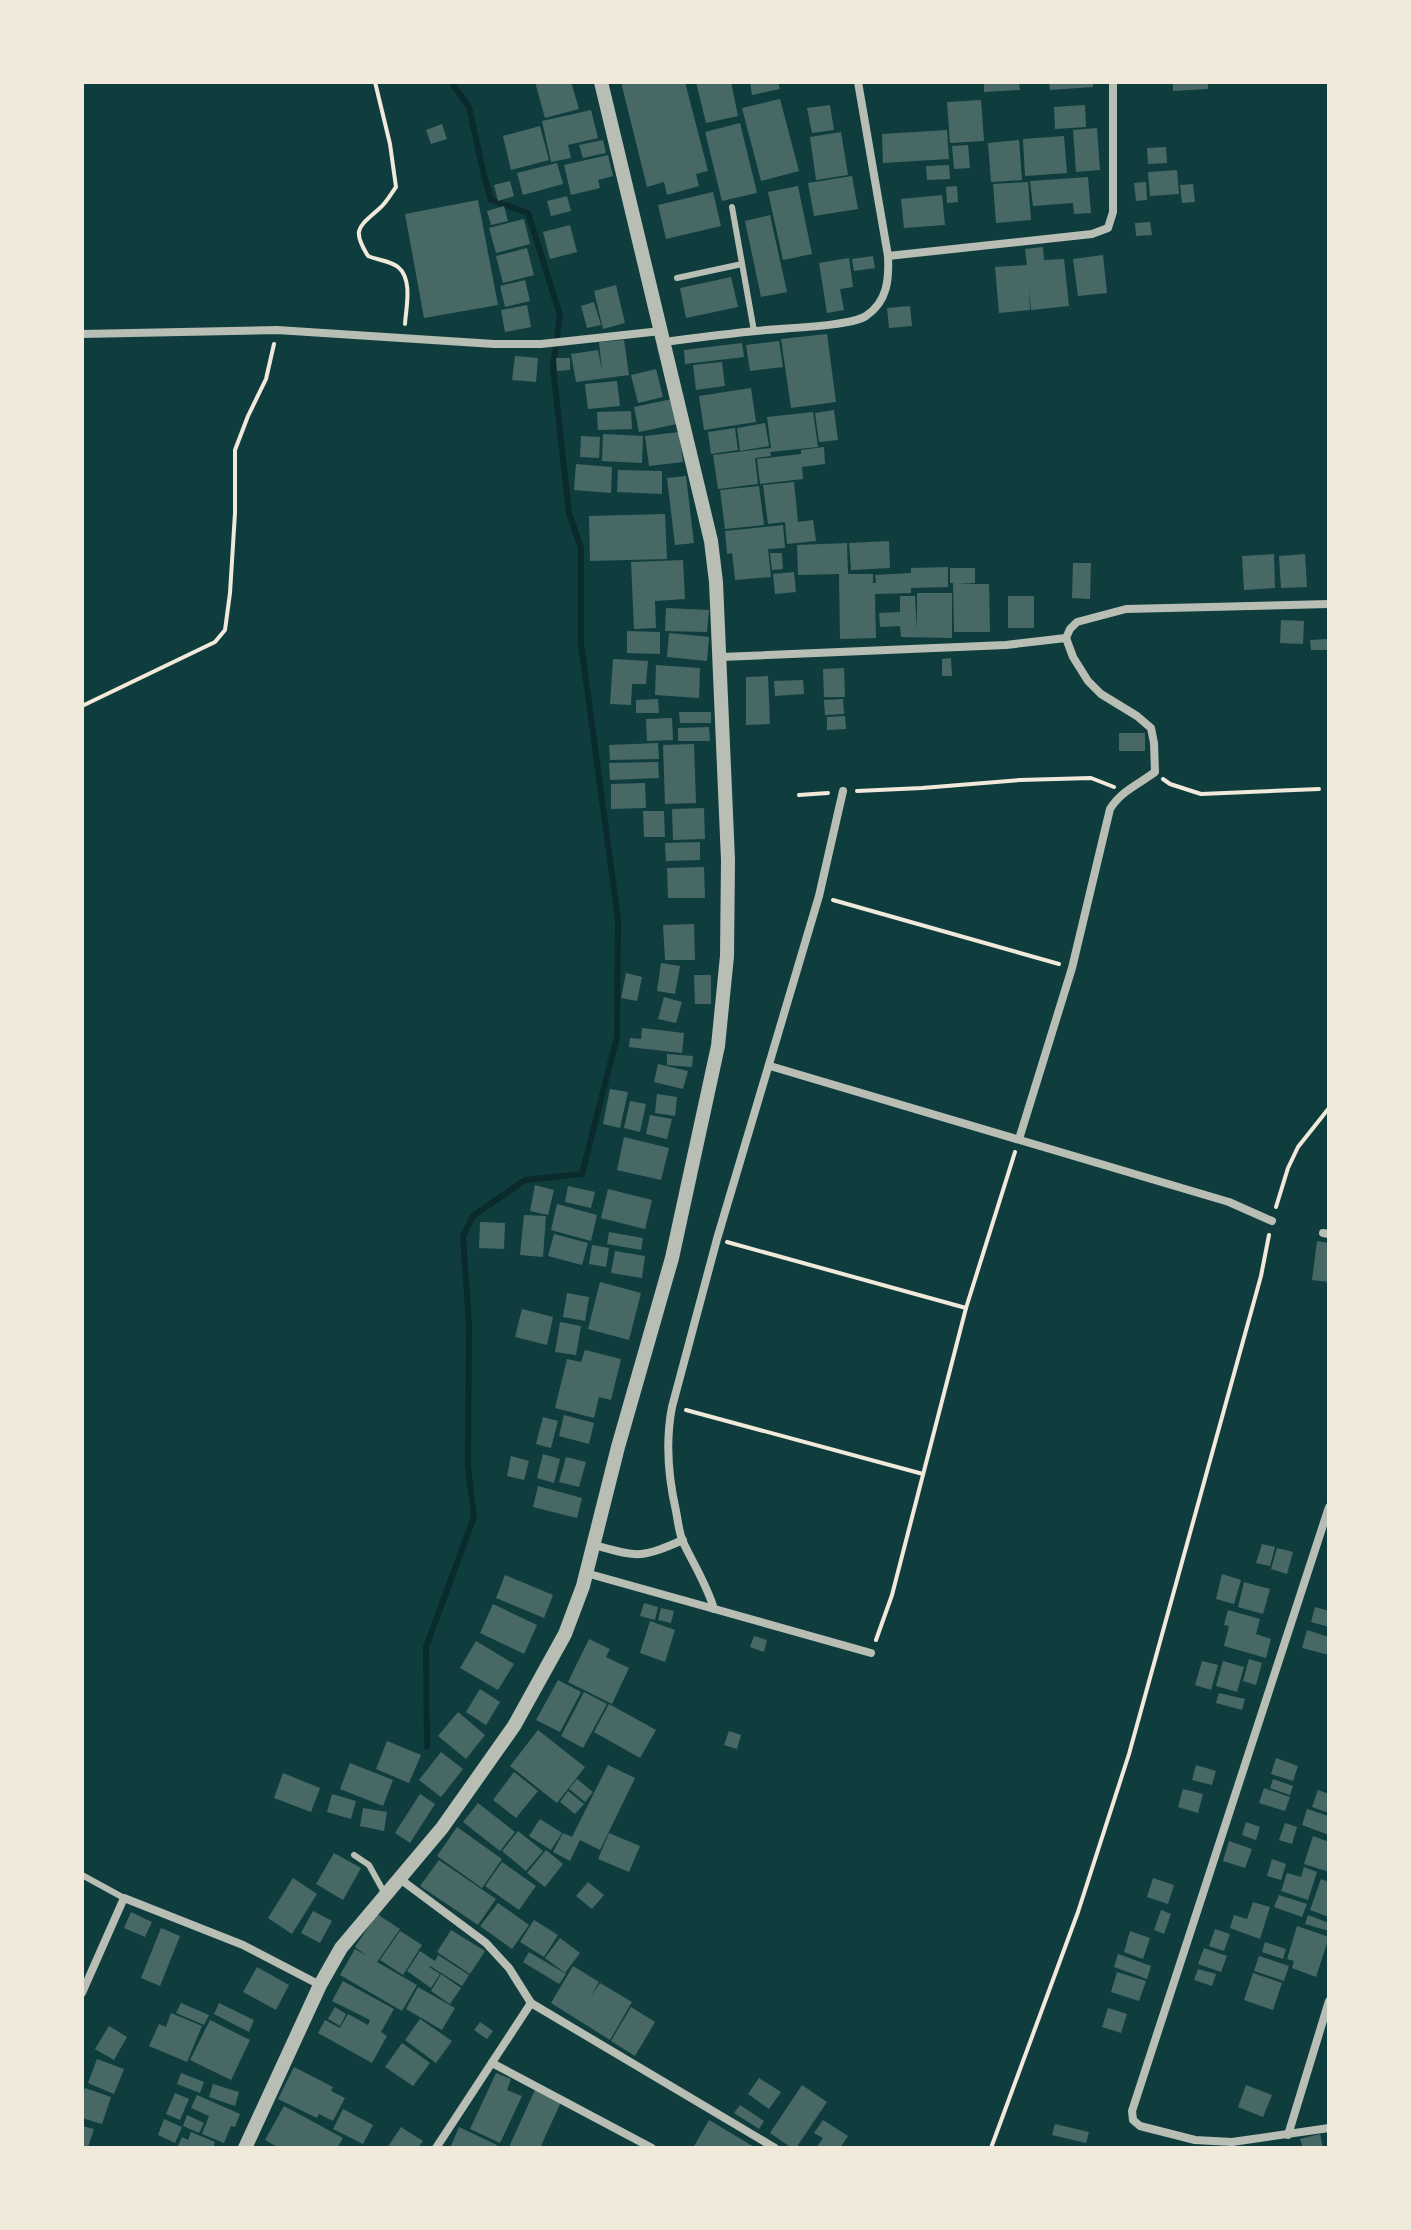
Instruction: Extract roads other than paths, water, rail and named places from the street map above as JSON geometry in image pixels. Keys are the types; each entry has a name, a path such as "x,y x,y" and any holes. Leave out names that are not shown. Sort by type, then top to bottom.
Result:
{"street":[{"path":"245,2148 320,1985 341,1948 442,1828 514,1726 565,1634 594,1545 618,1447 672,1258 718,1046 727,956 728,860 716,582 711,541 601,82"},
{"path":"82,334 277,330 494,344 541,344 754,331 848,322 864,317 883,298 889,277 858,82"},
{"path":"888,256 1092,234 1108,228 1113,212 1113,82"},
{"path":"1019,1139 1072,968 1110,809 1125,791 1155,772 1151,728 1101,694 1088,681 1073,657 1066,638 1070,629 1077,622 1126,609 1329,604"},
{"path":"721,657 1006,645 1066,638"},
{"path":"714,1609 708,1588 683,1540 670,1487 667,1454 672,1407 717,1239 819,896 843,791"},
{"path":"770,1066 1229,1202 1272,1221"},
{"path":"1329,1507 1132,2111 1133,2120 1140,2126 1195,2140 1232,2142 1329,2128"},
{"path":"594,1545 634,1556 650,1555 683,1540"},
{"path":"586,1573 871,1653"},
{"path":"400,1879 486,1943 509,1968 531,2003 775,2148"},
{"path":"82,1993 124,1898 243,1945 320,1985"},
{"path":"1288,2135 1329,2001"},
{"path":"436,2148 531,2003"},
{"path":"492,2063 652,2148"}],"lane":[{"path":"732,207 754,331"},
{"path":"677,278 742,264"},
{"path":"354,1855 369,1865 385,1894"},
{"path":"82,1875 124,1898"}],"waterway":[{"path":"427,1747 426,1647 474,1517 468,1466 469,1324 463,1236 473,1216 525,1180 582,1174 617,1037 618,919 581,643 581,548 569,513 553,367 560,315 528,213 491,200 469,107 451,82"}]}
